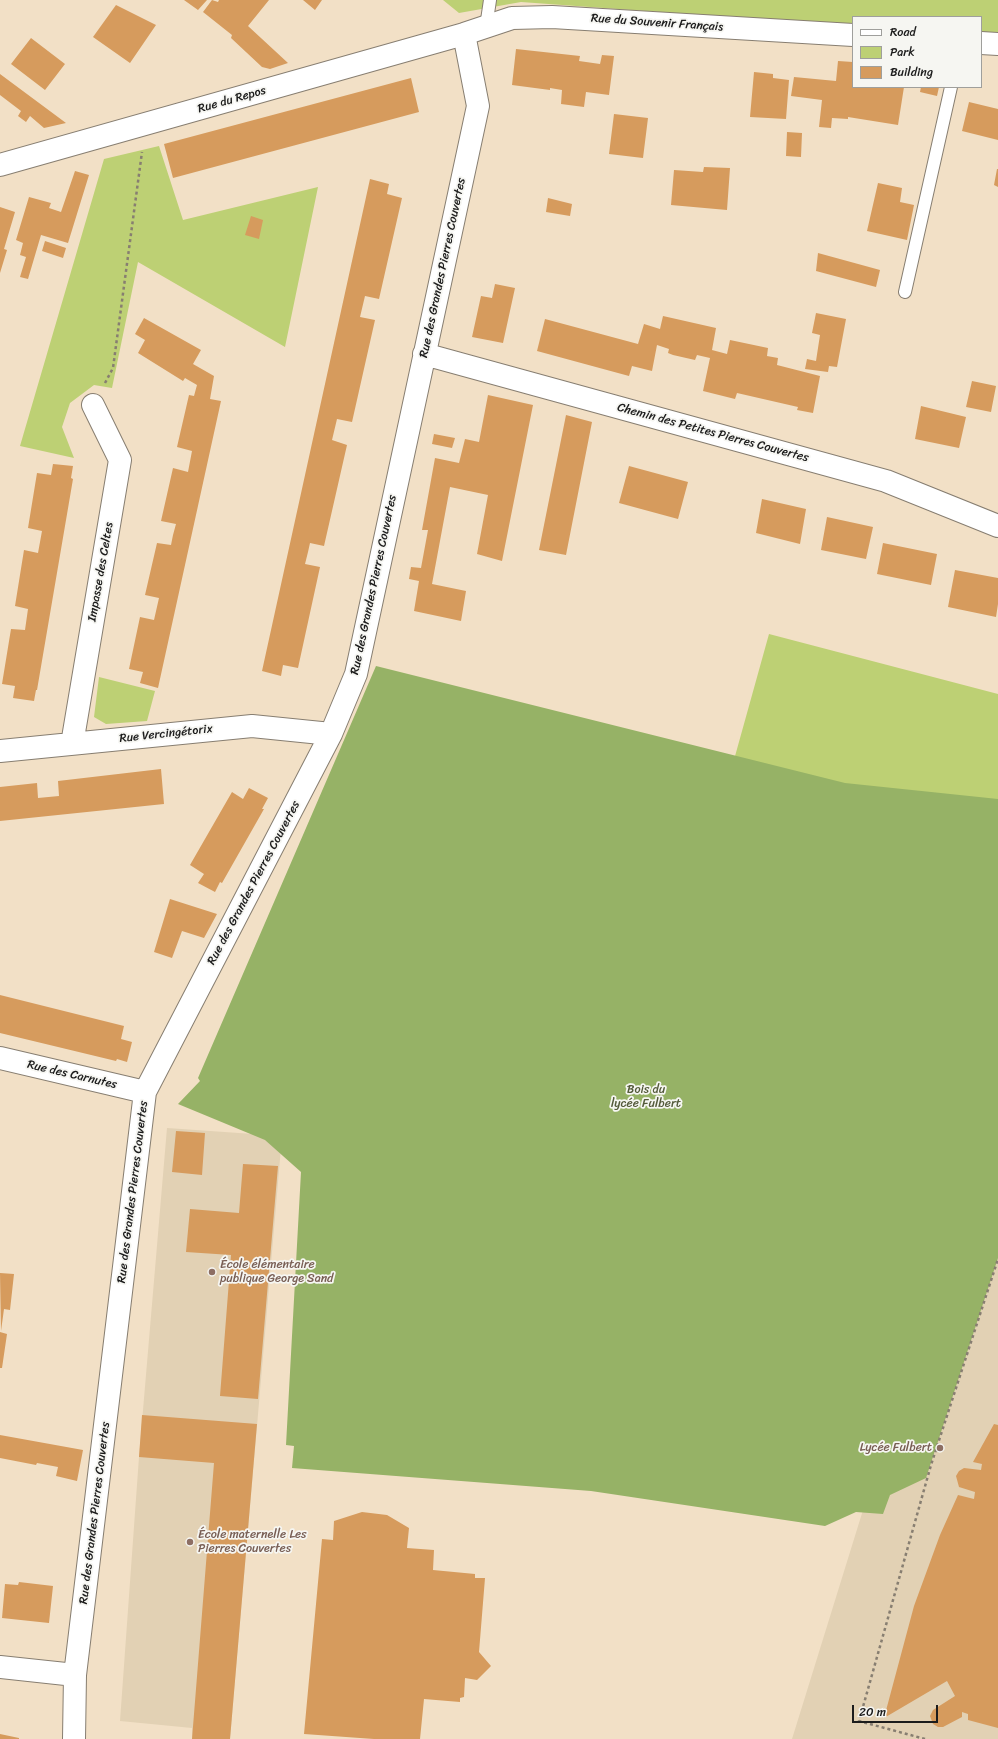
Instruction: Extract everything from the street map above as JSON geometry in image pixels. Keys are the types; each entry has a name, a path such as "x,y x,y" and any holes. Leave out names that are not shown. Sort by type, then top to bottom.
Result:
{"street":[{"name":"Rue du Souvenir Français","path":"464,34 512,18 552,17 852,36"},
{"name":"Rue du Repos","path":"0,165 464,34"},
{"name":"Rue des Grandes Pierres Couvertes","path":"74,1739 76,1675 144,1092 331,734 356,674 478,106 464,34"},
{"path":"982,43 998,44"},
{"name":"Chemin des Petites Pierres Couvertes","path":"424,354 886,481 998,526"},
{"name":"Impasse des Celtes","path":"72,744 120,460 93,405"},
{"name":"Rue Vercingétorix","path":"0,751 252,726 331,734"},
{"name":"Rue des Carnutes","path":"0,1058 144,1092"},
{"path":"0,1667 76,1675"}],"lane":[{"path":"486,27 490,0"},
{"path":"905,292 951,88"}],"path":[{"path":"93,405 113,368 146,124"},
{"path":"925,1739 858,1722 931,1465 998,1259"}],"shaded area":[{"path":"167,1128 282,1136 230,1739 192,1739 192,1728 120,1721 139,1457"},
{"name":"Lycée Fulbert","path":"975,1149 998,1157 998,1739 792,1739"}],"green space":[{"path":"443,0 998,0 998,36 982,34 982,16 852,16 852,26 521,2 459,13"},
{"path":"159,146 183,220 318,187 285,347 138,262 112,388 94,385 70,403 62,427 74,458 20,446 104,159"},
{"path":"769,634 998,694 998,809 732,767"},
{"name":"Bois du lycée Fulbert","path":"376,666 845,783 998,799 998,1258 926,1478 890,1495 883,1514 856,1512 825,1526 591,1491 292,1468 294,1446 286,1445 301,1172 265,1140 178,1104 200,1081 198,1078"},
{"path":"99,677 155,691 147,721 106,724 94,717"}],"building":[{"path":"184,0 207,0 198,10"},
{"path":"212,0 218,2 219,0 269,0 248,26 288,63 270,69 262,67 231,38 232,35 203,12"},
{"path":"303,0 322,0 315,10"},
{"path":"116,5 156,25 130,63 93,37"},
{"path":"31,38 65,64 45,90 11,64"},
{"path":"516,49 580,56 579,61 600,64 602,55 614,56 609,95 586,92 584,107 561,104 562,90 512,85"},
{"path":"838,61 852,62 852,88 904,88 898,125 848,117 848,119 832,118 831,128 819,127 822,100 791,96 794,77 836,81"},
{"path":"754,72 773,74 773,78 789,80 786,119 750,117"},
{"path":"0,74 66,123 44,128 30,116 26,122 18,116 21,111 0,95"},
{"path":"411,78 419,112 173,178 164,144"},
{"path":"921,88 939,88 937,96 920,92"},
{"path":"969,102 998,109 998,140 962,131"},
{"path":"614,114 648,118 643,158 609,154"},
{"path":"787,132 802,133 801,157 786,156"},
{"path":"704,167 730,168 727,210 671,205 674,170 703,172"},
{"path":"998,169 998,187 994,185"},
{"path":"75,171 89,175 68,243 41,235 28,279 20,277 26,257 20,255 23,243 16,240 29,197 51,203 49,208 61,212"},
{"path":"370,179 389,184 387,194 402,198 379,299 365,296 360,317 375,320 352,422 337,419 332,440 347,445 324,546 310,543 305,564 320,567 298,668 283,665 281,676 262,671"},
{"path":"878,183 902,188 900,202 914,205 907,240 867,231"},
{"path":"548,198 572,204 570,216 546,212"},
{"path":"0,207 15,212 4,249 7,250 0,273"},
{"path":"251,216 263,220 259,239 245,235"},
{"path":"45,241 66,248 63,258 42,251"},
{"path":"818,253 880,270 876,287 816,271"},
{"path":"495,284 515,288 503,343 472,337 481,296 492,298"},
{"path":"816,313 846,319 837,367 829,366 828,372 805,369 807,359 816,361 820,335 812,333"},
{"path":"663,316 716,328 712,350 727,354 730,340 768,348 767,356 778,358 777,365 820,376 813,413 797,410 798,407 737,393 735,399 703,391 710,358 697,355 695,360 673,355 668,353 669,349 657,345 652,371 632,366 629,376 537,351 545,319 638,344 644,324 660,329"},
{"path":"144,318 201,350 193,364 214,376 210,399 221,401 158,688 140,683 143,672 129,669 140,617 154,620 159,598 145,595 157,543 171,545 176,524 161,521 173,468 188,472 192,451 177,447 189,395 194,396 197,385 185,378 183,381 138,353 145,340 135,334"},
{"path":"972,381 996,386 991,412 966,407"},
{"path":"488,395 533,405 502,561 477,554 488,495 450,487 432,584 466,591 461,621 414,611 419,581 409,579 411,567 421,568 428,530 422,530 435,458 459,463 465,439 479,442"},
{"path":"921,406 966,417 959,448 915,439"},
{"path":"566,415 592,422 566,555 539,550"},
{"path":"434,434 455,438 452,448 432,444"},
{"path":"53,464 73,466 71,478 73,479 34,701 13,698 15,686 2,684 11,629 25,630 28,609 15,606 24,550 38,553 42,531 28,528 37,473 51,475"},
{"path":"629,466 688,482 678,519 619,503"},
{"path":"762,499 806,509 800,544 756,533"},
{"path":"827,517 873,527 866,559 821,550"},
{"path":"883,543 937,554 931,585 877,574"},
{"path":"955,570 998,578 998,604 996,617 948,607"},
{"path":"161,769 164,804 0,821 0,787 37,783 38,798 59,796 58,781"},
{"path":"249,788 268,798 262,809 264,809 222,883 220,882 215,892 198,883 204,874 190,865 232,792 243,799"},
{"path":"170,899 217,914 204,938 182,931 172,958 154,952"},
{"path":"0,995 124,1026 121,1039 132,1042 127,1062 117,1059 116,1061 0,1033"},
{"path":"176,1131 205,1133 202,1175 172,1172"},
{"path":"243,1164 278,1166 258,1399 220,1396 231,1255 186,1252 190,1209 239,1213"},
{"path":"0,1273 14,1274 10,1310 4,1309 1,1331"},
{"path":"0,1332 7,1334 2,1368 0,1368"},
{"path":"142,1415 257,1424 230,1739 192,1739 214,1463 139,1457"},
{"path":"994,1424 998,1425 998,1728 968,1720 968,1714 962,1712 962,1717 943,1727 938,1727 933,1724 930,1716 933,1710 955,1696 947,1681 884,1718 914,1606 940,1535 958,1495 974,1499 975,1492 959,1487 956,1476 959,1471 964,1468 981,1470 982,1464 973,1462"},
{"path":"0,1435 83,1450 77,1481 56,1476 58,1467 37,1463 36,1465 0,1458"},
{"path":"362,1512 387,1515 409,1528 407,1548 434,1550 433,1570 475,1574 475,1578 485,1578 479,1652 491,1666 477,1680 465,1678 464,1697 460,1698 460,1702 424,1699 420,1739 374,1739 304,1734 322,1539 333,1540 334,1521"},
{"path":"19,1582 53,1586 49,1623 2,1618 5,1584 18,1585"},
{"path":"0,1734 19,1738 19,1739 0,1739"}],"place":[{"name":"École élémentaire publique George Sand","path":"212,1272"},
{"name":"Lycée Fulbert","path":"940,1448"},
{"name":"École maternelle Les Pierres Couvertes","path":"190,1542"}]}
